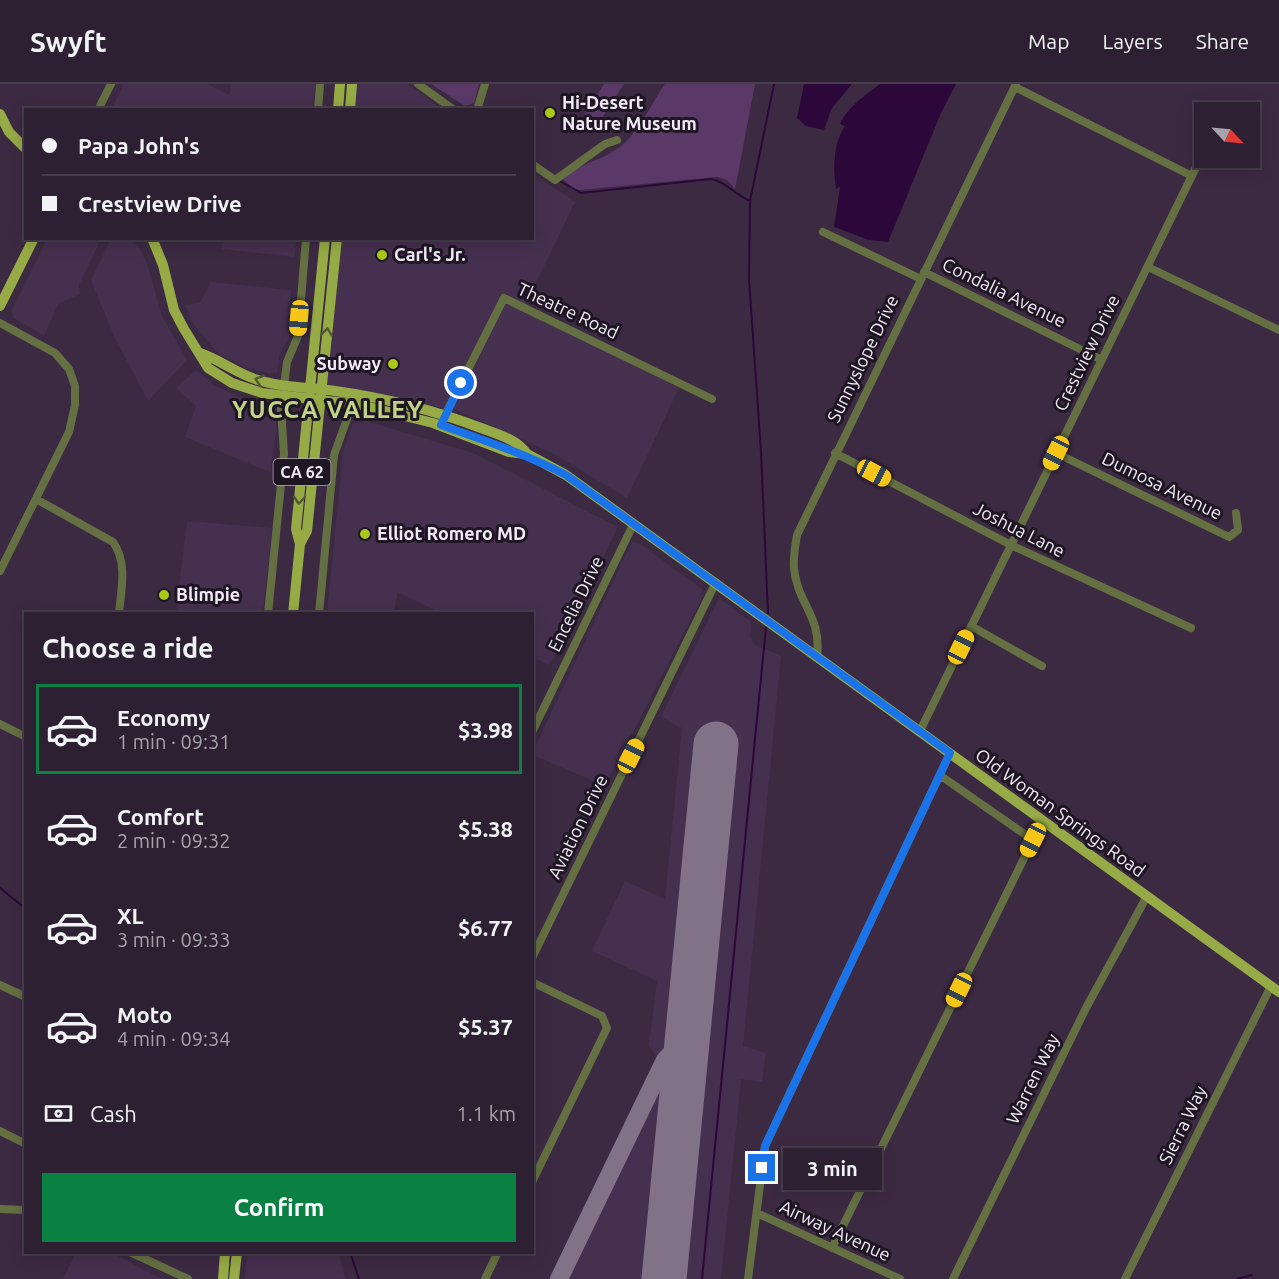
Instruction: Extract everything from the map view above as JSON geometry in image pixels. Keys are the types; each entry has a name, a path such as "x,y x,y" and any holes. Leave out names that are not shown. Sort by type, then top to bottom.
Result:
{"main road":[{"path":"338,108 340,84"},
{"path":"350,108 352,84"},
{"path":"0,114 9,132 24,147"},
{"path":"0,306 33,240"},
{"path":"153,240 163,265 174,310 200,353 217,358 245,376 283,391 309,394"},
{"name":"CA 62","path":"293,612 300,544 296,529 325,240"},
{"name":"CA 62","path":"300,544 307,531 337,240"},
{"name":"Old Woman Springs Road","path":"309,394 395,402 443,420 501,436 521,446 527,454 566,475 716,582 1275,989"},
{"name":"Old Woman Springs Road","path":"321,395 349,404 443,420"},
{"path":"223,1279 225,1254"},
{"path":"234,1279 237,1254"}],"street":[{"path":"99,108 111,84"},
{"path":"318,108 320,84"},
{"path":"418,84 451,108"},
{"path":"478,108 484,84"},
{"path":"1015,85 1192,176"},
{"name":"Sunnyslope Drive","path":"818,657 819,632 799,588 793,556 802,520 1015,85"},
{"path":"534,165 555,180 605,144 617,140"},
{"name":"Crestview Drive","path":"920,731 1196,168"},
{"name":"Condalia Avenue","path":"823,232 1102,360"},
{"path":"268,612 284,454 281,407 287,362 298,336 306,240"},
{"path":"1148,267 1279,330"},
{"name":"Theatre Road","path":"443,420 504,298 712,399"},
{"path":"0,323 55,353 69,369 75,386 75,405 69,432 0,571"},
{"path":"319,612 334,455 347,419 349,404"},
{"name":"Joshua Lane","path":"836,453 1011,545 1191,628"},
{"name":"Dumosa Avenue","path":"1056,453 1229,537 1238,530 1236,513"},
{"path":"36,499 113,542 120,551 123,567 119,612"},
{"name":"Encelia Drive","path":"534,728 634,523"},
{"name":"Aviation Drive","path":"534,954 716,582"},
{"path":"971,626 1042,666"},
{"path":"0,724 24,736"},
{"path":"748,1279 765,1146 950,753"},
{"path":"832,1248 1033,840 941,776"},
{"name":"Warren Way","path":"953,1279 1086,1008 1147,897"},
{"path":"534,983 602,1016 607,1028 534,1178"},
{"path":"0,986 24,997"},
{"name":"Sierra Way","path":"1125,1279 1275,989"},
{"path":"0,1131 24,1143"},
{"path":"0,1209 24,1210"},
{"name":"Airway Avenue","path":"757,1213 900,1279"},
{"path":"134,1254 188,1279"},
{"path":"485,1279 497,1254"}],"shaded area":[{"path":"124,84 207,84 229,95 231,84 315,84 312,108 112,108"},
{"path":"354,84 407,84 441,108 351,108"},
{"path":"431,84 479,84 474,103 465,106"},
{"path":"604,84 624,84 598,124 584,115"},
{"path":"665,84 755,84 735,189 727,180 717,177 580,190 574,189 563,179 624,143 637,128"},
{"path":"804,84 852,84 832,108 824,130 806,126 797,118"},
{"path":"880,84 956,84 941,113 888,242 869,240 834,227 840,187 836,189 835,156 838,140 845,126 840,124 852,107"},
{"path":"534,175 575,202 523,310 679,388 627,498 554,454 456,410 326,385 340,240 534,240"},
{"path":"47,240 101,240 79,285 80,294 58,304 44,336 14,318 12,310"},
{"path":"111,240 133,240 147,263 162,316 187,360 148,401 114,336 91,280"},
{"path":"223,240 297,240 294,257 222,249"},
{"path":"211,282 291,290 289,338 280,353 277,372 270,374 245,367 218,353 194,325 185,305 200,303"},
{"path":"196,370 214,385 238,396 264,403 274,410 277,427 270,472 185,437 196,406 176,388"},
{"path":"366,421 473,453 618,527 549,665 534,658 534,612 439,612 397,592 394,612 327,612 343,453 353,423"},
{"path":"187,521 272,528 263,612 176,612"},
{"path":"632,542 640,544 702,589 703,596 605,786 534,755 534,749"},
{"path":"719,598 751,622 750,636 753,644 781,656 743,1046 766,1053 762,1082 741,1079 721,1279 554,1279 661,1061 649,1046 657,981 592,951 625,881 665,899 682,728 661,717"},
{"path":"75,1254 114,1254 162,1279 63,1279"},
{"path":"248,1254 339,1254 345,1279 245,1279"}],"waterway":[{"path":"768,613 761,452 749,279 750,201 774,84"},
{"path":"560,181 581,193 711,179 722,183 750,201"},
{"path":"702,1279 766,627"},
{"path":"0,888 24,907"},
{"path":"351,1254 359,1279"},
{"path":"1237,1279 1252,1275"}],"taxiway":[{"path":"559,1279 665,1060 676,1048 686,1048"}],"runway":[{"path":"664,1279 716,744"}],"place":[{"name":"Hi-Desert Nature Museum","path":"550,113"},
{"name":"Carl's Jr.","path":"382,255"},
{"name":"Subway","path":"393,364"},
{"name":"Elliot Romero MD","path":"365,534"},
{"name":"Blimpie","path":"164,595"}],"district":[{"name":"YUCCA VALLEY","path":"328,410"}],"route":[{"path":"461,383 441,425 509,452 527,454 601,497 950,753 765,1146 762,1168"}]}
